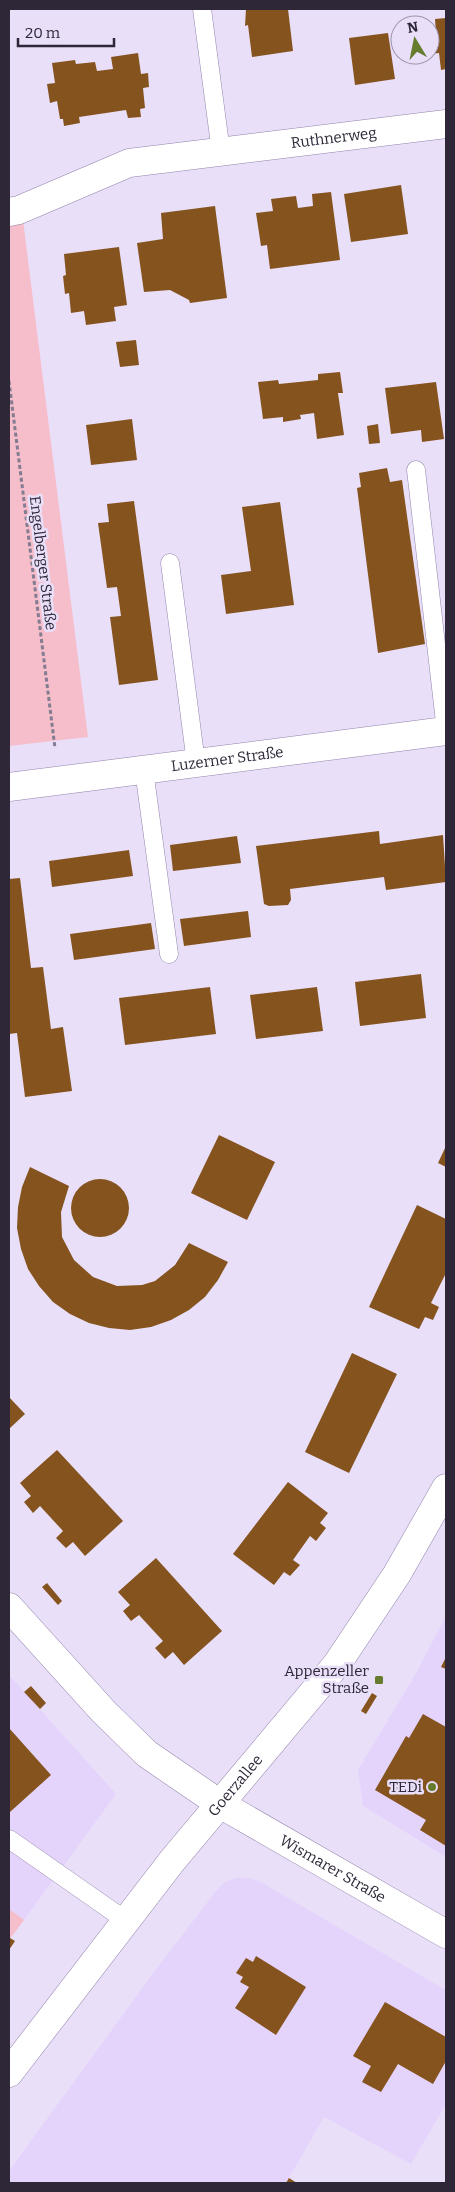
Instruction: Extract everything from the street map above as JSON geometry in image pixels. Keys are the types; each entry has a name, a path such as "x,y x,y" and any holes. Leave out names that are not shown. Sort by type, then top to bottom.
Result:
{"street":[{"name":"Ruthnerweg","path":"9,212 19,210 129,163 446,124"},
{"name":"Luzerner Straße","path":"9,787 446,731"},
{"name":"Goerzallee","path":"9,2073 125,1920 337,1664 397,1574 446,1488"},
{"path":"9,1607 96,1704 148,1754 220,1804"},
{"name":"Wismarer Straße","path":"220,1804 446,1934"}],"lane":[{"path":"202,9 221,152"},
{"path":"416,470 446,731"},
{"path":"170,563 196,763"},
{"path":"144,770 169,954"},
{"path":"9,1839 125,1920"}],"path":[{"name":"Engelberger Straße","path":"9,381 55,748"}],"shaded area":[{"path":"23,220 88,737 9,746 9,222"},
{"path":"446,1616 446,1857 363,1806 358,1770 415,1675"},
{"path":"9,1675 116,1794 24,1920 9,1909"},
{"path":"236,1878 248,1878 259,1881 446,1990 446,2104 411,2164 324,2117 286,2183 9,2183 9,2171 151,1976 216,1891 225,1882"},
{"path":"9,1909 24,1920 9,1940"}],"building":[{"path":"246,9 288,9 293,51 252,57 248,25 245,26"},
{"path":"446,18 446,69 441,70 440,62 440,19"},
{"path":"388,33 390,65 393,65 395,79 355,85 349,38"},
{"path":"138,53 141,74 148,73 149,87 143,88 145,108 140,109 141,117 128,118 126,110 79,117 80,123 64,126 63,119 60,119 57,101 50,103 47,84 55,83 52,63 75,60 76,64 95,62 97,71 113,69 111,57"},
{"path":"401,185 408,234 351,242 344,194"},
{"path":"331,192 340,260 270,269 267,245 261,246 256,213 273,211 271,199 296,196 298,208 313,206 312,194"},
{"path":"215,206 227,298 190,303 189,300 170,290 144,292 137,243 163,239 161,213"},
{"path":"119,247 127,305 114,307 116,321 86,325 84,311 71,313 69,293 65,294 63,276 66,275 64,254"},
{"path":"136,340 139,365 120,367 116,342"},
{"path":"340,372 343,393 338,393 344,435 317,439 314,413 300,415 301,419 283,422 283,417 263,419 258,382 278,380 279,384 318,380 318,374"},
{"path":"436,382 444,439 422,442 421,430 391,434 385,388"},
{"path":"132,419 137,460 91,465 86,425"},
{"path":"378,424 380,443 369,444 367,426"},
{"path":"387,468 390,482 402,480 425,644 378,653 357,488 361,487 359,473"},
{"path":"134,501 158,680 119,685 110,617 121,616 117,587 107,588 98,523 109,522 107,504"},
{"path":"280,502 294,605 226,614 221,575 251,571 242,507"},
{"path":"379,831 380,844 443,835 446,882 386,890 384,877 290,889 291,900 288,905 269,906 264,904 256,846"},
{"path":"237,836 241,863 173,871 170,845"},
{"path":"129,850 133,876 52,887 49,861"},
{"path":"20,878 31,968 43,967 51,1029 63,1027 72,1091 25,1097 17,1033 9,1034 9,879"},
{"path":"248,911 251,937 184,946 180,919"},
{"path":"151,923 155,949 74,960 70,934"},
{"path":"421,974 426,1018 360,1026 355,982"},
{"path":"210,987 216,1034 125,1045 119,998"},
{"path":"317,987 323,1031 256,1039 250,995"},
{"path":"219,1135 275,1162 247,1220 191,1193"},
{"path":"446,1146 446,1167 438,1163"},
{"path":"30,1167 69,1186 61,1212 62,1237 74,1260 93,1277 117,1286 142,1285 155,1281 175,1265 189,1243 228,1262 218,1280 205,1297 189,1310 171,1320 151,1327 130,1330 109,1328 89,1323 70,1314 53,1302 39,1286 28,1269 21,1249 17,1228 18,1207 22,1187"},
{"path":"100,1179 111,1181 124,1192 129,1208 127,1219 116,1232 100,1237 89,1235 76,1224 71,1208 73,1197 84,1184"},
{"path":"417,1205 446,1219 446,1273 431,1303 439,1307 433,1320 425,1317 419,1329 369,1307"},
{"path":"352,1353 397,1374 349,1473 305,1452"},
{"path":"9,1397 25,1414 9,1429"},
{"path":"57,1450 123,1521 85,1556 73,1542 66,1548 56,1538 63,1531 40,1506 33,1513 24,1502 31,1496 20,1483"},
{"path":"288,1482 328,1513 320,1523 326,1528 316,1541 310,1536 293,1560 300,1565 290,1576 284,1572 274,1585 233,1554"},
{"path":"156,1558 222,1631 184,1665 173,1652 165,1659 155,1648 163,1641 139,1615 131,1621 123,1611 130,1605 118,1592"},
{"path":"47,1583 62,1601 58,1605 42,1587"},
{"path":"446,1657 446,1669 441,1667"},
{"path":"31,1686 46,1703 40,1709 24,1692"},
{"path":"372,1693 377,1696 366,1714 361,1711"},
{"path":"423,1714 446,1727 446,1846 420,1830 426,1820 375,1790 406,1736 409,1738"},
{"path":"9,1728 51,1775 10,1812 9,1811"},
{"path":"10,1938 15,1941 9,1950 9,1940"},
{"path":"256,1956 306,1987 276,2035 235,2008 249,1987 240,1982 243,1977 236,1973 246,1958 253,1962"},
{"path":"385,2002 446,2037 446,2061 433,2084 398,2064 381,2092 362,2082 371,2066 353,2056"},
{"path":"289,2178 297,2183 286,2183"}],"place":[{"name":"Appenzeller Straße","path":"379,1680"},
{"name":"TEDi","path":"432,1787"}]}
